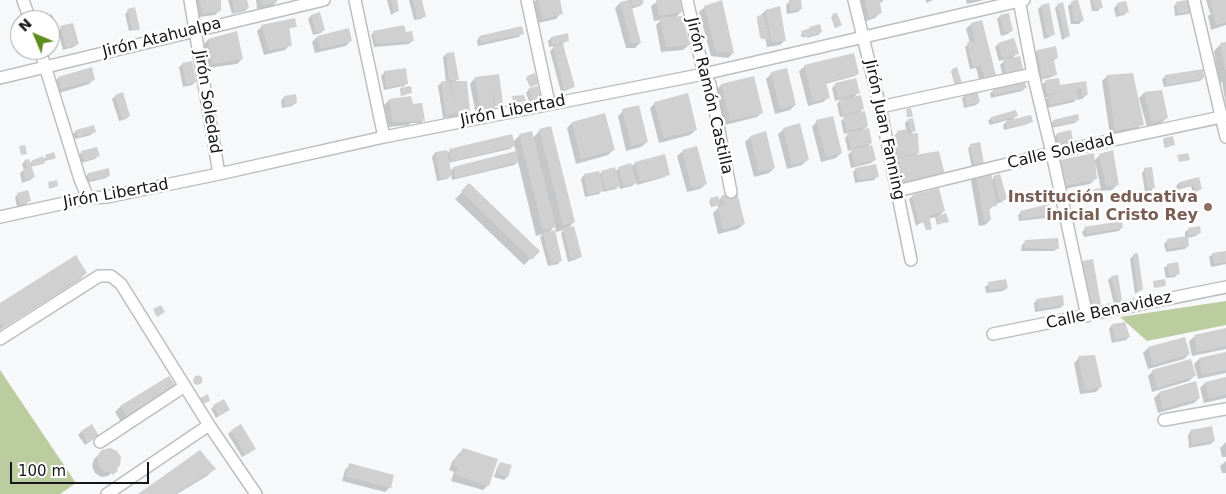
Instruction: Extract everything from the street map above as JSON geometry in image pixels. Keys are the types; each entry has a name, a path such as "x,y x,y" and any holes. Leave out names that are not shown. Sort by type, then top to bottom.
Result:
{"street":[{"name":"Jirón Soledad","path":"190,0 219,174"},
{"name":"Jirón Atahualpa","path":"0,78 324,0"},
{"path":"355,0 384,137"},
{"path":"527,0 549,103"},
{"name":"Jirón Ramón Castilla","path":"687,0 704,74 710,84 731,192"},
{"name":"Jirón Juan Fanning","path":"854,0 880,107 911,260"},
{"path":"1021,0 1033,74 1087,316"},
{"name":"Jirón Libertad","path":"0,217 88,198 107,197 219,174 549,103 704,74 1021,0"},
{"path":"1194,0 1224,116 1226,137"},
{"path":"44,60 80,179 88,198"},
{"path":"880,107 1033,74"},
{"name":"Calle Soledad","path":"897,191 1052,153 1224,116"},
{"path":"0,339 99,276 111,276 121,284 209,425 256,494"},
{"name":"Calle Benavidez","path":"993,334 1226,287"},
{"path":"100,442 185,386"},
{"path":"1164,420 1226,409"},
{"path":"107,494 209,425"}],"green space":[{"path":"1226,301 1226,325 1147,341 1120,317"},
{"path":"0,370 76,483 60,494 0,494"}],"building":[{"path":"199,0 221,0 221,11 203,13"},
{"path":"232,0 247,0 249,8 235,12"},
{"path":"261,0 277,0 277,2 262,5"},
{"path":"391,0 397,0 399,11 394,13"},
{"path":"413,0 422,0 426,17 417,18"},
{"path":"538,0 560,0 563,14 543,19"},
{"path":"630,0 641,43 631,43 620,2"},
{"path":"631,0 643,0 644,3 633,6"},
{"path":"656,0 680,0 682,12 659,16"},
{"path":"722,0 734,53 716,52 704,6"},
{"path":"789,0 801,0 802,9 790,11"},
{"path":"865,0 884,0 880,4 882,13 869,18"},
{"path":"1078,0 1084,21 1074,21 1071,2"},
{"path":"1093,0 1101,0 1103,8 1095,9"},
{"path":"1187,0 1193,11 1178,13 1176,2"},
{"path":"1210,0 1226,0 1226,22 1216,25"},
{"path":"1126,1 1129,12 1119,14 1117,3"},
{"path":"1063,2 1070,36 1065,38 1057,4"},
{"path":"1049,3 1055,35 1047,36 1041,5"},
{"path":"780,6 786,41 772,42 765,10"},
{"path":"135,7 140,29 133,31 127,9"},
{"path":"320,12 325,30 316,33 311,15"},
{"path":"837,13 842,25 836,28 832,14"},
{"path":"1009,13 1013,31 1004,33 1000,15"},
{"path":"763,15 767,28 760,28 768,29 769,39 761,39 757,16"},
{"path":"682,16 690,45 666,47 660,18"},
{"path":"295,18 297,27 290,28 288,21 292,46 269,50 261,25"},
{"path":"982,20 997,79 986,82 981,65 973,67 967,42 975,41 971,23"},
{"path":"73,23 79,44 66,48 60,26"},
{"path":"820,24 822,32 803,38 801,31 808,29 810,35 809,27"},
{"path":"404,25 406,32 412,31 414,41 377,44 373,31"},
{"path":"522,26 524,34 481,43 479,36"},
{"path":"349,28 352,41 320,49 317,36"},
{"path":"237,31 243,59 212,64 208,39"},
{"path":"568,33 569,41 552,45 551,37"},
{"path":"1014,38 1019,54 1002,58 998,43"},
{"path":"1226,42 1226,70 1225,70 1220,43"},
{"path":"563,44 575,87 564,90 553,46"},
{"path":"1056,46 1058,58 1043,61 1054,60 1057,75 1042,77 1037,50"},
{"path":"454,52 459,80 449,80 446,53"},
{"path":"854,53 859,74 826,82 830,98 813,102 804,65"},
{"path":"1020,56 1024,73 1007,77 1003,60"},
{"path":"192,61 196,82 186,84 182,63"},
{"path":"92,67 95,80 61,89 58,77"},
{"path":"957,67 962,83 956,85 952,69"},
{"path":"406,68 408,84 387,87 384,71"},
{"path":"787,68 796,105 780,109 771,72"},
{"path":"1203,69 1204,78 1167,85 1165,75"},
{"path":"535,73 538,84 531,87 527,76"},
{"path":"1133,73 1144,125 1115,131 1107,75"},
{"path":"499,74 503,103 496,106 490,84 495,108 480,110 475,77"},
{"path":"754,76 763,113 730,121 721,84"},
{"path":"856,78 860,93 838,98 835,83"},
{"path":"1059,78 1060,85 1086,81 1088,95 1082,96 1081,88 1076,89 1078,99 1050,105 1048,95 1070,90 1047,94 1045,80"},
{"path":"449,80 455,109 451,81 467,81 470,111 446,115 441,82"},
{"path":"1025,82 1027,88 994,95 993,89"},
{"path":"411,86 412,93 402,95 400,88"},
{"path":"538,86 541,99 532,99 529,88"},
{"path":"977,90 980,102 967,105 964,93"},
{"path":"1162,90 1168,118 1152,123 1144,92"},
{"path":"123,92 130,116 122,119 115,95"},
{"path":"688,93 697,130 664,138 654,102"},
{"path":"296,94 297,103 285,106 284,96"},
{"path":"524,95 526,101 513,103 512,96"},
{"path":"861,95 864,109 843,115 839,100"},
{"path":"411,96 413,104 422,103 425,121 393,122 389,99"},
{"path":"639,105 648,142 631,146 622,109"},
{"path":"911,108 913,117 907,117 906,109"},
{"path":"1016,110 1018,116 993,122 991,117"},
{"path":"865,111 868,126 847,131 843,116"},
{"path":"605,113 615,150 581,159 572,122"},
{"path":"1078,114 1079,120 1054,126 1053,120"},
{"path":"1031,115 1033,122 1007,128 1006,121"},
{"path":"833,116 842,153 826,157 816,120"},
{"path":"913,118 916,131 911,132 908,119"},
{"path":"800,123 809,160 792,165 783,128"},
{"path":"94,125 96,132 78,137 76,130"},
{"path":"551,126 575,222 563,225 539,129"},
{"path":"869,128 872,143 851,148 847,133"},
{"path":"907,129 908,133 898,135 897,131"},
{"path":"1071,130 1073,140 1059,144 1057,133"},
{"path":"532,131 556,227 543,230 519,134"},
{"path":"766,131 775,168 759,172 750,136"},
{"path":"918,133 919,153 898,157 893,136"},
{"path":"512,134 515,146 452,161 449,149"},
{"path":"1173,136 1175,145 1166,147 1164,138"},
{"path":"980,142 984,164 974,166 970,144"},
{"path":"25,145 27,154 21,155 19,146"},
{"path":"872,145 876,160 855,165 851,150"},
{"path":"697,146 707,184 692,188 682,150"},
{"path":"97,147 100,156 84,161 81,151"},
{"path":"447,150 452,176 440,179 435,152"},
{"path":"1113,150 1119,185 1106,186 1099,154"},
{"path":"516,151 519,162 455,178 453,167"},
{"path":"939,151 945,175 904,184 898,158"},
{"path":"54,152 56,158 47,160 45,155"},
{"path":"1094,153 1097,179 1064,186 1060,160"},
{"path":"1188,153 1190,160 1179,162 1177,155"},
{"path":"665,154 670,175 640,182 635,162"},
{"path":"43,156 45,163 32,166 31,161"},
{"path":"29,159 35,177 25,180 23,169 27,168 24,160"},
{"path":"631,163 637,183 624,187 618,167"},
{"path":"876,164 879,177 858,180 855,168"},
{"path":"615,167 620,186 606,190 601,171"},
{"path":"1152,167 1155,188 1148,189 1144,168"},
{"path":"109,168 110,176 89,180 88,173"},
{"path":"599,171 604,191 588,195 584,174"},
{"path":"991,172 997,206 989,207 991,220 984,221 976,175"},
{"path":"1000,174 1007,199 1000,201 993,176"},
{"path":"1199,177 1202,189 1196,191 1194,184 1180,187 1179,182"},
{"path":"57,180 58,186 49,189 48,182"},
{"path":"469,183 540,251 532,260 461,191"},
{"path":"939,188 945,211 929,216 932,229 927,230 925,222 919,224 912,195"},
{"path":"1100,188 1102,194 1070,201 1069,195"},
{"path":"28,190 31,201 20,204 17,193"},
{"path":"737,192 745,224 723,229 718,207 724,205 721,196"},
{"path":"718,196 721,204 713,207 710,198"},
{"path":"1049,204 1050,215 1022,219 1020,211"},
{"path":"946,213 949,222 938,224 936,217"},
{"path":"1122,221 1123,228 1087,234 1084,227"},
{"path":"574,226 582,257 571,259 563,228"},
{"path":"1200,226 1201,233 1188,236 1188,228"},
{"path":"555,230 562,261 551,264 543,233"},
{"path":"1188,236 1189,246 1168,249 1167,239"},
{"path":"1058,238 1059,249 1024,248 1025,240"},
{"path":"1226,251 1226,262 1214,264 1212,253"},
{"path":"1138,253 1143,290 1138,291 1133,254"},
{"path":"76,255 87,273 3,327 0,322 0,303"},
{"path":"1093,259 1101,304 1090,306 1082,261"},
{"path":"1178,262 1180,274 1169,276 1167,264"},
{"path":"1118,275 1122,300 1117,301 1111,276"},
{"path":"1006,279 1008,288 989,290 988,282"},
{"path":"1165,279 1166,286 1154,288 1153,281"},
{"path":"1063,295 1064,305 1038,309 1036,299"},
{"path":"161,305 165,312 157,317 153,309"},
{"path":"1125,322 1130,337 1115,340 1112,324"},
{"path":"1226,328 1226,346 1197,352 1194,335"},
{"path":"1185,337 1190,354 1153,365 1148,347"},
{"path":"1226,352 1226,370 1202,375 1199,358"},
{"path":"1095,355 1102,387 1085,390 1078,356"},
{"path":"1191,359 1196,376 1157,388 1152,370"},
{"path":"169,376 176,387 127,417 120,406"},
{"path":"198,376 202,380 198,384 194,380"},
{"path":"1226,377 1226,394 1209,399 1205,382"},
{"path":"1196,381 1200,398 1163,409 1159,392"},
{"path":"208,394 210,401 203,404 198,399"},
{"path":"224,399 230,410 219,416 213,405"},
{"path":"92,424 99,436 88,443 81,431"},
{"path":"241,424 256,449 245,455 231,430"},
{"path":"1212,426 1215,441 1192,445 1190,430"},
{"path":"110,448 117,451 121,457 118,471 112,475 111,472 106,472 100,468 97,460 102,450"},
{"path":"463,448 498,459 489,486 455,475 458,467 453,465 457,455 460,456"},
{"path":"200,450 216,469 174,494 138,494"},
{"path":"500,462 512,465 508,477 497,474"},
{"path":"349,463 394,475 391,488 346,476"}],"place":[{"name":"Institución educativa inicial Cristo Rey","path":"1208,207"}]}
